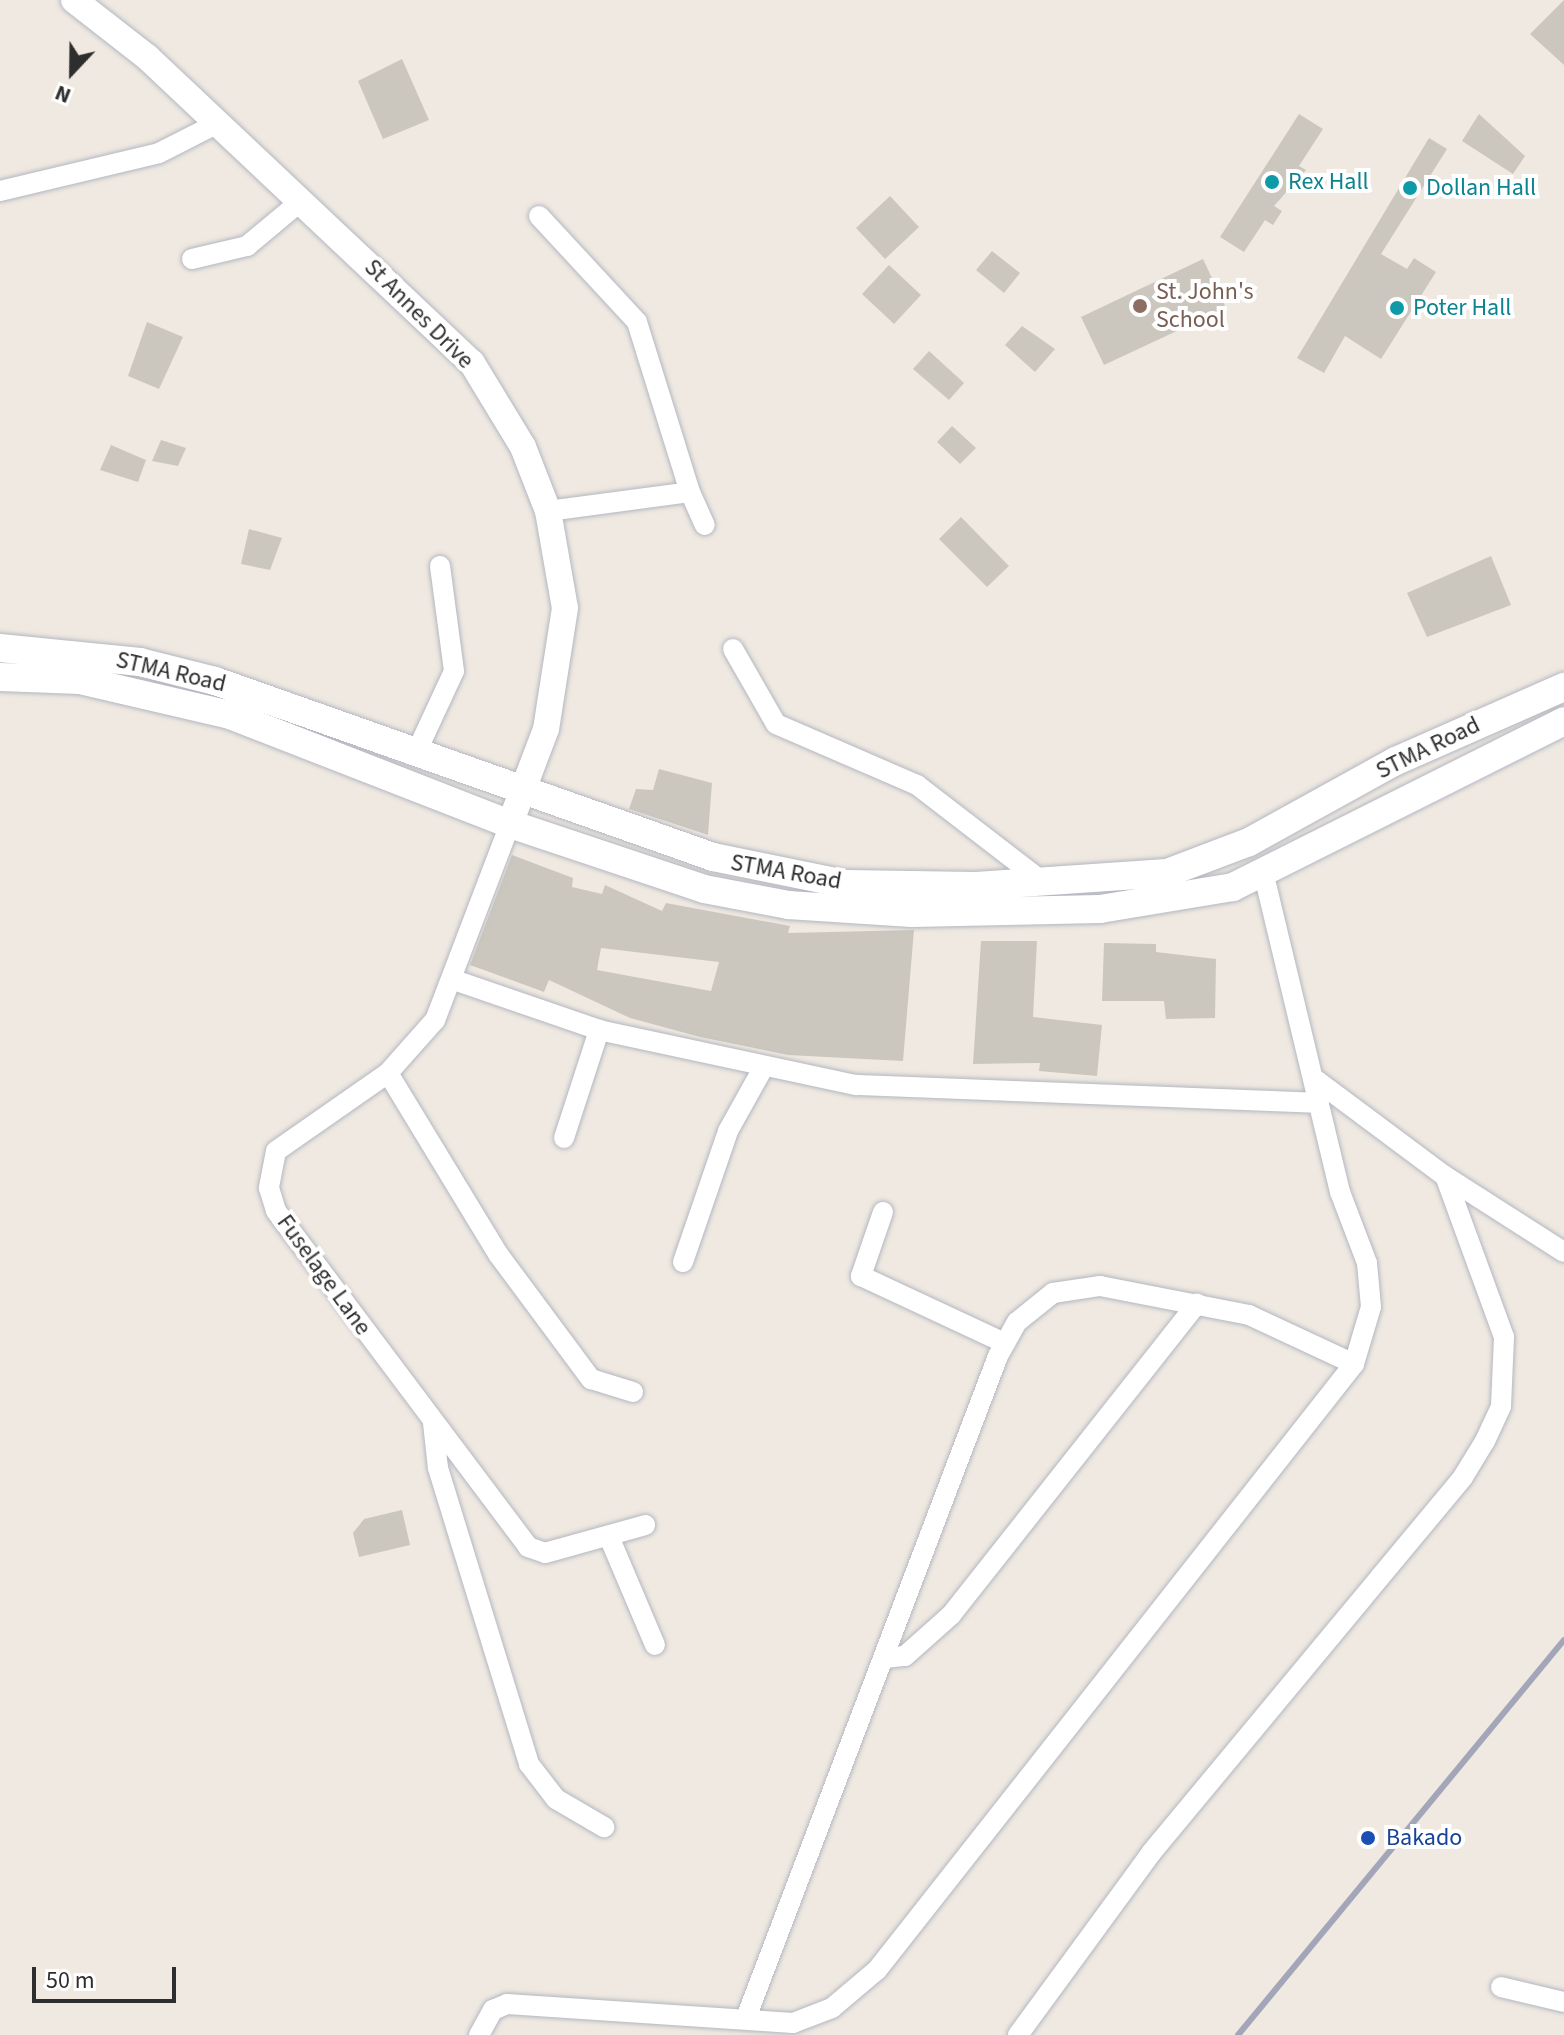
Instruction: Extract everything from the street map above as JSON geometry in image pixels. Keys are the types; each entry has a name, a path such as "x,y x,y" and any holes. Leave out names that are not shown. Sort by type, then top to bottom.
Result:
{"main road":[{"name":"STMA Road","path":"0,648 140,662 239,688 521,794 790,876 846,884 1043,882 1167,873 1249,842 1396,761 1564,687"},
{"name":"STMA Road","path":"0,677 80,680 221,713 510,824 704,889 845,911 1100,909 1171,903 1264,876 1564,721"}],"street":[{"name":"St Annes Drive","path":"74,0 218,123 472,363 523,447 548,511 565,608 561,664 510,824"},
{"path":"0,191 159,153 218,123"},
{"path":"192,259 240,250 302,200"},
{"path":"539,216 637,322 690,492 705,525"},
{"path":"548,511 690,492"},
{"path":"416,753 454,671 440,566"},
{"path":"733,649 776,724 917,785 1043,882"},
{"name":"Fuselage Lane","path":"510,824 454,980 435,1020 388,1073 276,1151 269,1188 276,1211 528,1547 545,1553 610,1539 645,1525"},
{"path":"479,2035 493,2010 507,2004 793,2023 832,2008 877,1970 1354,1364 1371,1307 1367,1263 1319,1103 1316,1080 1264,876"},
{"path":"454,980 599,1030 763,1068 945,1093 1319,1103"},
{"path":"564,1138 599,1030"},
{"path":"683,1262 728,1131 763,1068"},
{"path":"388,1073 498,1254 577,1362 591,1379 633,1392"},
{"path":"1316,1080 1445,1176 1564,1252"},
{"path":"1018,2035 1151,1853 1463,1477 1485,1441 1501,1406 1504,1337 1445,1176"},
{"path":"883,1212 861,1276 1005,1343"},
{"path":"746,2018 1005,1343 1017,1322 1053,1293 1100,1286 1249,1315 1354,1364"},
{"path":"885,1658 905,1656 951,1615 1197,1303"},
{"path":"433,1423 438,1468 529,1764 556,1799 604,1827"},
{"path":"610,1539 655,1645"},
{"path":"1501,1987 1564,2002"}],"building":[{"path":"1564,0 1564,65 1530,34"},
{"path":"402,59 429,120 383,139 358,81"},
{"name":"Rex Hall","path":"1299,114 1323,129 1299,166 1306,170 1274,206 1282,211 1273,225 1265,220 1244,252 1220,237"},
{"path":"1479,114 1525,156 1513,174 1462,141"},
{"path":"1429,138 1447,149 1381,254 1407,269 1414,258 1436,272 1381,359 1345,336 1324,373 1297,358"},
{"path":"890,196 919,227 885,259 856,228"},
{"path":"992,251 1020,273 1004,293 976,270"},
{"path":"1203,259 1226,308 1104,365 1081,317"},
{"path":"889,265 921,295 894,324 862,294"},
{"path":"147,322 183,337 159,389 128,376"},
{"path":"1022,326 1055,349 1035,372 1005,345"},
{"path":"929,351 964,383 949,400 913,369"},
{"path":"952,426 976,448 960,464 937,442"},
{"path":"161,440 186,448 178,466 152,461"},
{"path":"111,445 146,460 138,482 100,470"},
{"path":"961,517 1009,566 987,587 939,539"},
{"path":"249,529 282,538 270,570 241,564"},
{"path":"1491,556 1511,605 1427,637 1407,593"},
{"path":"659,769 712,783 708,835 629,809 636,789 653,790"},
{"path":"512,855 573,878 572,887 602,894 605,885 662,911 666,903 790,926 788,933 914,930 903,1061 788,1055 700,1037 630,1018 549,980 544,992 470,965","holes":["601,948 719,962 711,991 597,970"]},
{"path":"981,941 1037,941 1033,1017 1102,1025 1097,1076 1039,1071 1040,1063 973,1064"},
{"path":"1104,943 1156,944 1156,952 1216,959 1215,1018 1166,1019 1164,1001 1102,1001"},
{"path":"402,1510 410,1545 359,1557 353,1533 364,1519"}],"railway":[{"path":"1238,2035 1564,1640"}],"place":[{"name":"Rex Hall","path":"1272,182"},
{"name":"Dollan Hall","path":"1410,188"},
{"name":"St. John's School","path":"1140,306"},
{"name":"Poter Hall","path":"1397,308"},
{"name":"Bakado","path":"1368,1838"}]}
